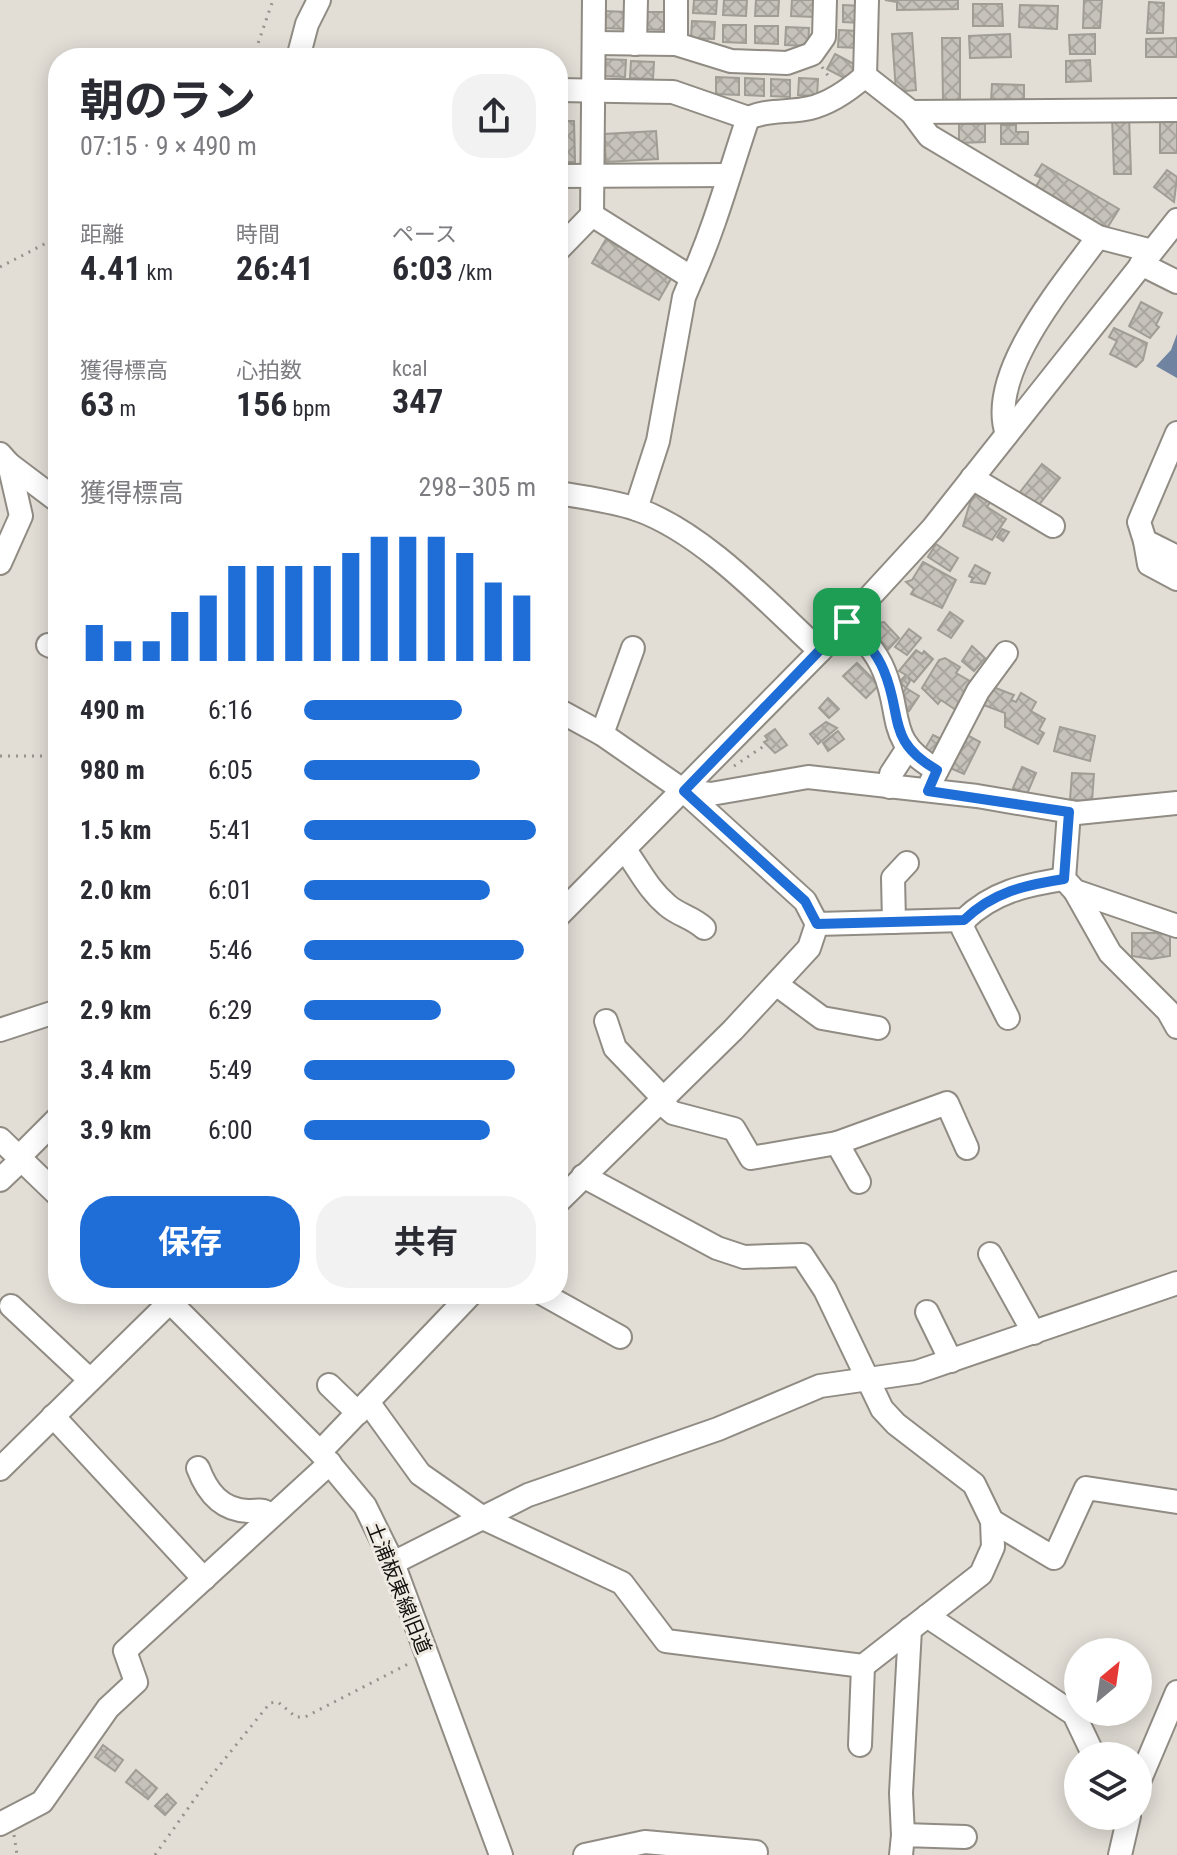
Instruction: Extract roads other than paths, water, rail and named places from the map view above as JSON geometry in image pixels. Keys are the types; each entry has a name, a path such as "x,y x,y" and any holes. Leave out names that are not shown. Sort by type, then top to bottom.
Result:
{"street":[{"path":"301,48 307,24 319,0"},
{"path":"568,240 592,215 594,0"},
{"path":"635,44 636,0"},
{"path":"676,0 676,44"},
{"path":"594,43 676,44 731,61 787,63 812,54 824,37 825,0"},
{"path":"568,90 673,92 748,118 765,111 810,108 842,95 865,76 867,0"},
{"path":"865,76 911,112 919,127 929,136 1098,237 1147,257 1177,282"},
{"path":"911,112 1177,110"},
{"path":"636,509 658,441 684,297 710,237 748,118"},
{"path":"568,176 728,175"},
{"path":"592,215 692,278"},
{"path":"568,906 820,651 932,529 1177,220"},
{"path":"1007,434 1001,417 1005,393 1036,323 1098,237"},
{"path":"1177,433 1170,466 1141,511 1139,522 1149,564 1177,579"},
{"path":"5,459 48,495"},
{"path":"0,563 21,516 5,459"},
{"path":"972,478 1053,526"},
{"path":"568,495 636,509 724,562 820,651"},
{"path":"0,522 20,505"},
{"path":"1145,541 1177,557"},
{"path":"847,622 872,647 883,668 892,692 895,725 908,748 919,760 937,770"},
{"path":"602,734 633,648"},
{"path":"928,791 978,691 1006,653"},
{"path":"568,715 602,734 684,791 805,901 817,924 809,948 776,984 568,1192"},
{"path":"890,787 891,774 908,748"},
{"path":"684,791 711,794 808,777 1069,812 1177,803"},
{"path":"1069,812 1070,885 1110,953 1168,1011 1177,1027"},
{"path":"625,850 647,886 670,908 691,916 704,928"},
{"path":"894,922 893,878 907,863"},
{"path":"1008,1018 963,929 964,920 984,901 1025,885 1070,885 1177,926"},
{"path":"817,924 964,920"},
{"path":"776,984 822,1018 878,1028"},
{"path":"0,1030 48,1014"},
{"path":"606,1021 615,1048 673,1113 734,1129 751,1158 837,1143 947,1103 967,1148"},
{"path":"0,1180 48,1129"},
{"path":"0,1139 48,1186"},
{"path":"837,1143 859,1182"},
{"path":"329,1385 363,1407 420,1474 483,1518 622,1583 666,1641 863,1666 981,1574 993,1547 992,1521 974,1484 896,1424 882,1409 825,1290 802,1255 744,1257 717,1248 583,1176"},
{"path":"990,1254 1034,1333"},
{"path":"393,1563 528,1495 718,1429 820,1386 917,1372 1177,1283"},
{"path":"0,1469 163,1304"},
{"name":"土浦板東線旧道","path":"177,1304 325,1457 365,1506 393,1563 501,1855"},
{"path":"0,1824 42,1802 108,1708 136,1682 125,1651 271,1516 325,1457 363,1407 461,1304"},
{"path":"561,1304 620,1337"},
{"path":"11,1306 90,1380"},
{"path":"927,1312 951,1361"},
{"path":"53,1416 204,1579"},
{"path":"198,1468 204,1485 217,1501 232,1508 263,1509 271,1516"},
{"path":"992,1521 1054,1558 1086,1488 1177,1502"},
{"path":"919,1623 1074,1714 1088,1742"},
{"path":"919,1623 901,1793 902,1845 965,1837"},
{"path":"860,1745 863,1666"},
{"path":"1152,1751 1177,1692"},
{"path":"1116,1830 1121,1851"},
{"path":"1121,1851 1126,1830"},
{"path":"588,1854 632,1850 645,1842 677,1850 756,1851"}],"water":[{"path":"1177,334 1177,378 1156,366 1171,350"}]}
